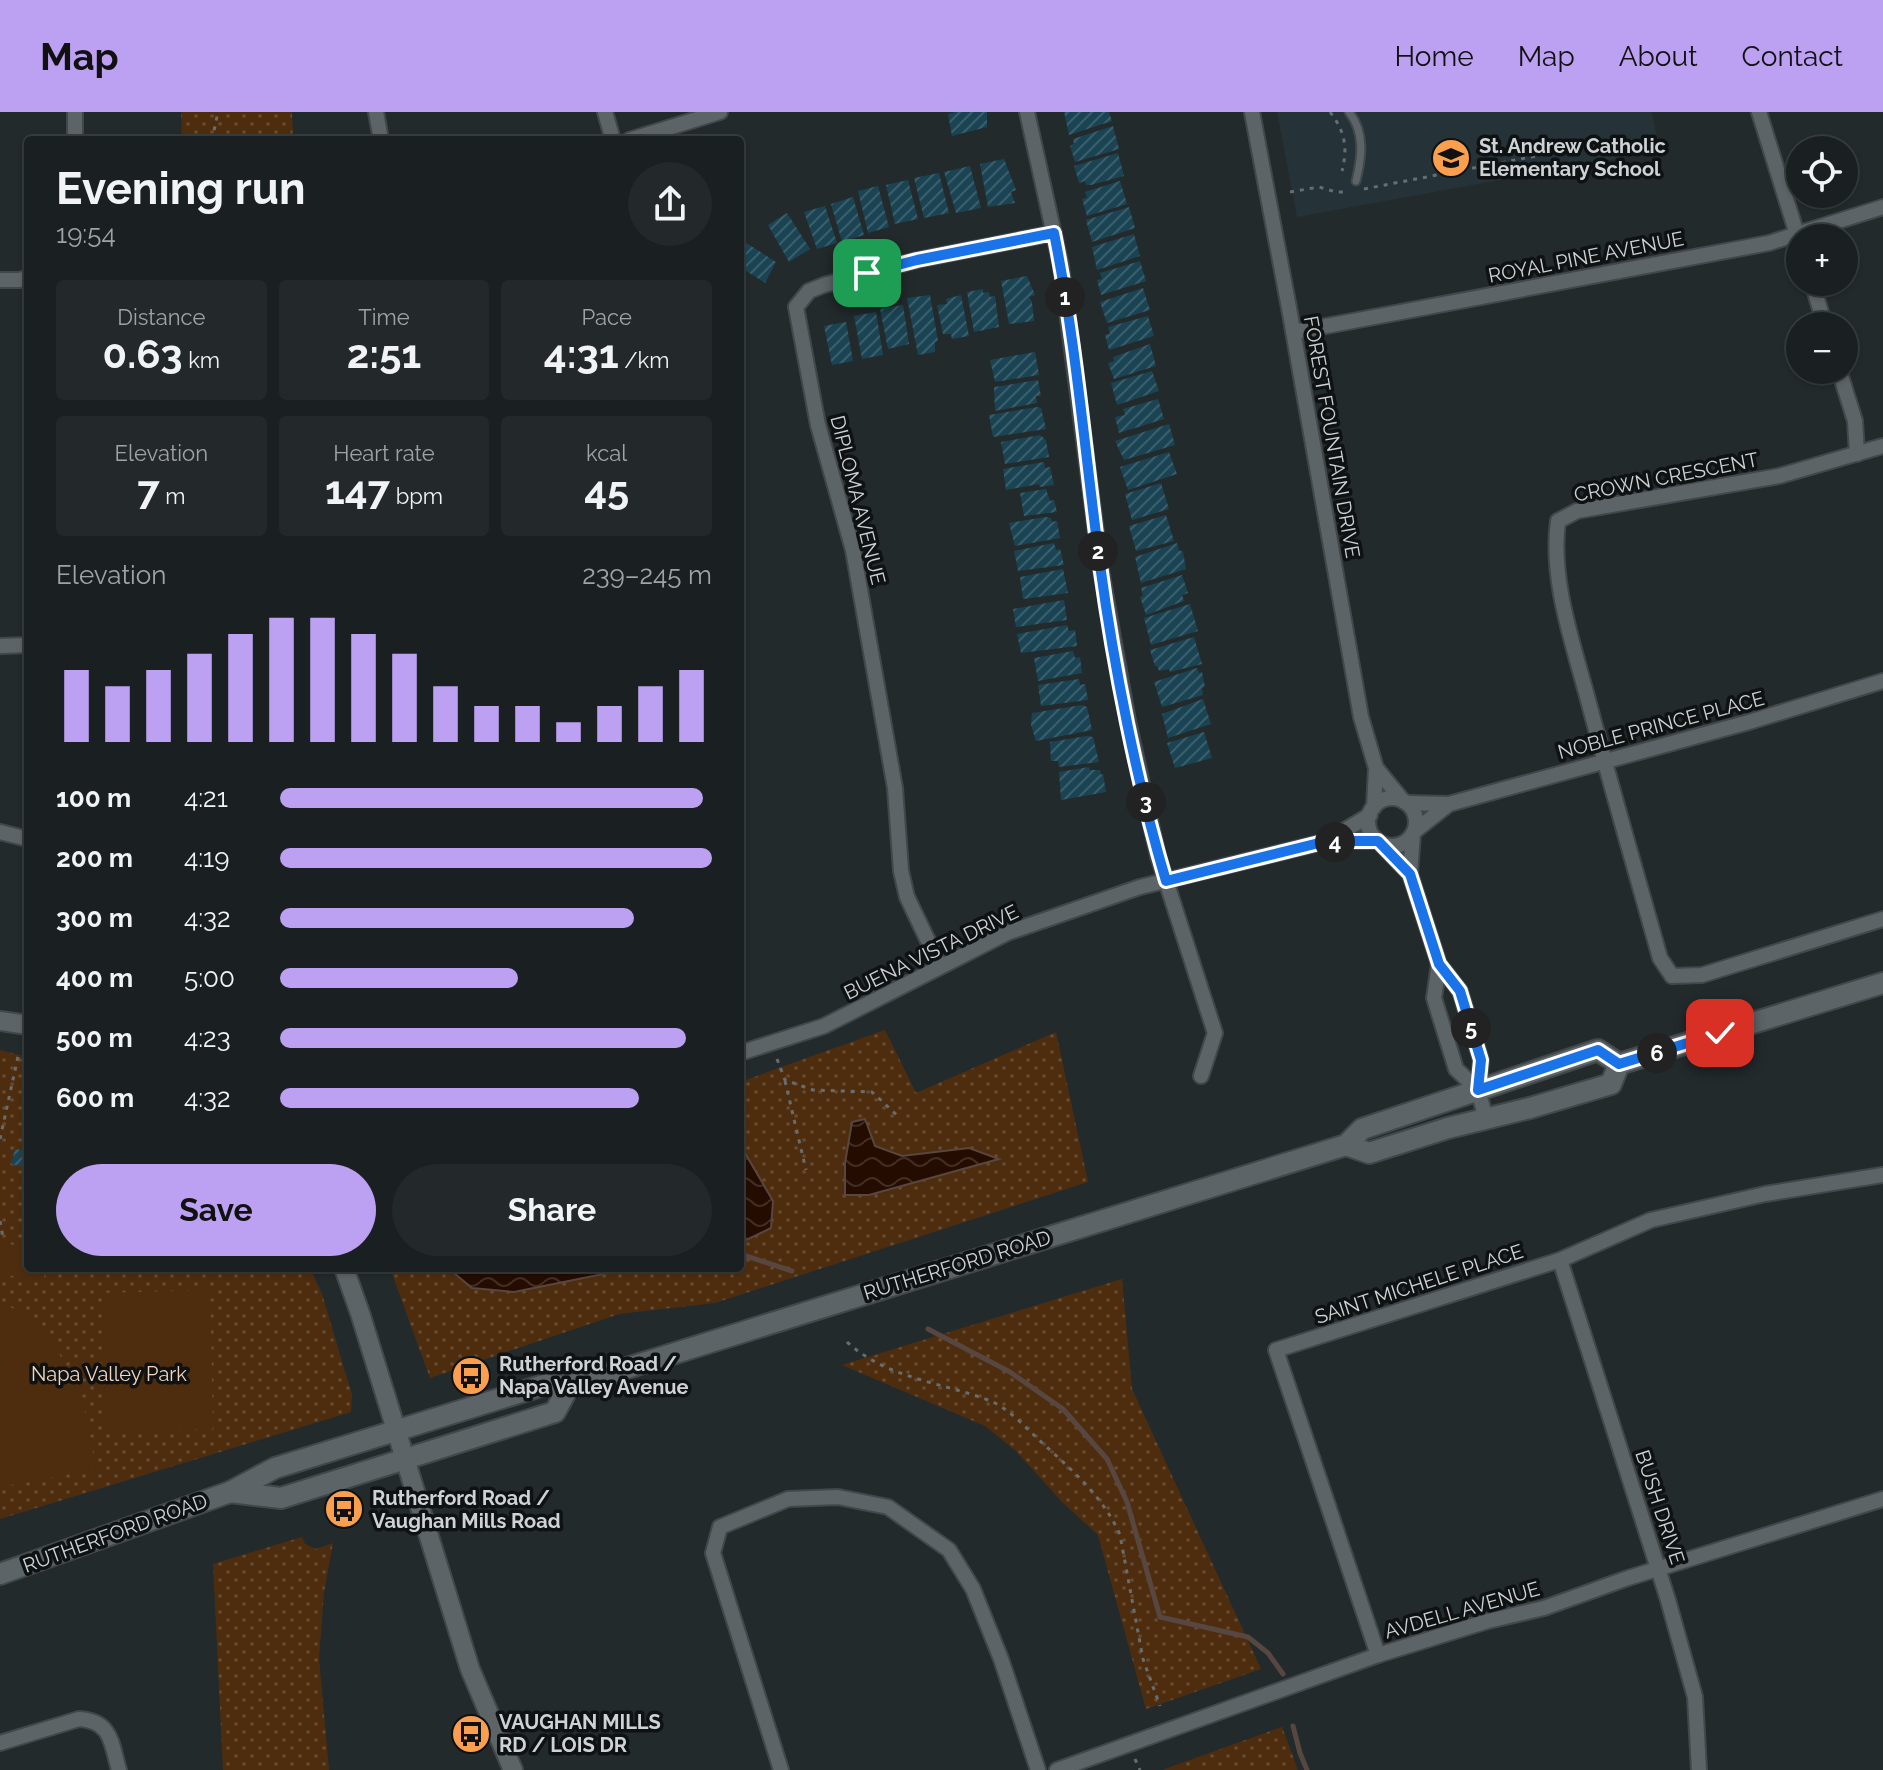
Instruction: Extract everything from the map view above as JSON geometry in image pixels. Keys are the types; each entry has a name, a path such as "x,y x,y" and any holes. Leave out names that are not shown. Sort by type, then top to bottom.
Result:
{"main road":[{"name":"RUTHERFORD ROAD","path":"1619,1064 1883,983"},
{"name":"RUTHERFORD ROAD","path":"0,1574 230,1492 275,1468 544,1385 569,1386 1346,1145 1362,1129 1598,1050 1619,1064"},
{"name":"RUTHERFORD ROAD","path":"1346,1145 1369,1153 1611,1084 1619,1064"},
{"name":"RUTHERFORD ROAD","path":"230,1492 281,1498 405,1460 555,1412 569,1386"}],"street":[{"path":"75,112 75,136"},
{"path":"376,112 380,136"},
{"path":"605,112 612,136"},
{"path":"642,136 720,112"},
{"path":"1027,112 1054,233 1071,336 1101,570 1128,721 1166,881 1215,1033 1201,1076"},
{"name":"FOREST FOUNTAIN DRIVE","path":"1252,112 1361,717 1376,768 1372,811"},
{"path":"1759,112 1793,224"},
{"name":"ROYAL PINE AVENUE","path":"1838,224 1883,207"},
{"name":"DIPLOMA AVENUE","path":"940,966 907,897 901,871 895,788 853,550 818,425 796,307 809,291 824,285 917,260 1054,233"},
{"name":"ROYAL PINE AVENUE","path":"1294,332 1786,241"},
{"path":"0,280 24,281"},
{"path":"1843,384 1855,421 1857,454"},
{"name":"CROWN CRESCENT","path":"1605,763 1567,620 1555,545 1558,521 1577,511 1779,476 1883,446"},
{"path":"0,646 24,645"},
{"name":"NOBLE PRINCE PLACE","path":"1404,802 1449,804 1605,763 1883,681"},
{"path":"1605,763 1660,958 1672,976 1702,975 1883,919"},
{"name":"FOREST FOUNTAIN DRIVE","path":"1376,768 1404,802"},
{"path":"1410,874 1370,830 1372,811 1385,800 1404,802 1416,817 1410,874 1439,964 1460,991 1481,1060 1478,1090 1486,1119"},
{"name":"NOBLE PRINCE PLACE","path":"1414,832 1449,804"},
{"name":"BUENA VISTA DRIVE","path":"1327,841 1372,811"},
{"path":"0,832 24,838"},
{"path":"1379,842 1400,845 1414,832"},
{"name":"BUENA VISTA DRIVE","path":"744,1051 824,1026 1007,933 1140,887 1327,841 1379,842"},
{"path":"1439,964 1434,998 1456,1069 1478,1090"},
{"path":"0,1021 24,1023"},
{"name":"SAINT MICHELE PLACE","path":"1378,1655 1276,1350 1560,1260 1651,1220 1765,1194 1883,1175"},
{"name":"BUSH DRIVE","path":"1560,1260 1659,1569 1695,1697 1699,1770"},
{"path":"345,1272 470,1669 513,1770"},
{"path":"781,1770 713,1553 720,1527 788,1499 838,1497 888,1507 949,1550 973,1589 1001,1659 1038,1770"},
{"name":"AVDELL AVENUE","path":"1057,1770 1378,1655 1488,1621 1544,1608 1883,1499"},
{"path":"0,1743 79,1719 92,1720 102,1725 111,1738 119,1770"}],"lane":[{"path":"1349,112 1355,121 1362,148 1356,181"}],"path":[{"path":"213,136 218,112"},
{"path":"1330,112 1338,123 1346,147 1342,171"},
{"path":"1290,192 1319,187 1343,193 1536,156"},
{"path":"0,1139 19,1052"},
{"path":"776,1055 806,1170"},
{"path":"785,1080 813,1090 872,1092 900,1118"},
{"path":"0,1105 8,1107"},
{"path":"0,1221 3,1238"},
{"path":"847,1342 884,1368 992,1401 1011,1414 1084,1481 1113,1519 1120,1535 1143,1659 1160,1706"},
{"path":"1135,1759 1140,1770"}],"shaded area":[{"name":"St. Andrew Catholic Elementary School","path":"1277,112 1652,112 1659,151 1297,217"}],"green space":[{"path":"181,112 292,112 293,136 182,136"},
{"path":"885,1030 916,1093 1056,1032 1088,1182 715,1303 619,1314 430,1378 391,1272 744,1272 744,1081"},
{"name":"Napa Valley Park","path":"0,1050 24,1056 24,1272 312,1272 322,1294 352,1395 351,1412 0,1519"},
{"path":"0,1242 24,1247 24,1272 45,1272 43,1283 0,1273"},
{"path":"1122,1279 1132,1389 1261,1669 1146,1709 1098,1535 1062,1502 1016,1451 985,1426 842,1365"},
{"path":"210,1290 213,1429 105,1431 102,1293"},
{"path":"0,1305 36,1320 80,1385 96,1469 0,1487"},
{"path":"302,1537 305,1544 316,1549 333,1543 324,1592 319,1658 329,1770 223,1770 213,1564"},
{"path":"1282,1727 1298,1770 1162,1770"}],"water":[{"path":"865,1119 875,1146 902,1156 969,1148 999,1159 869,1195 845,1195 845,1163 852,1122"},
{"path":"744,1152 773,1201 771,1228 744,1241"},
{"path":"453,1272 613,1272 514,1292 472,1288"}],"building":[{"path":"987,112 987,127 952,136 948,114"},
{"path":"1064,112 1109,112 1112,121 1069,135"},
{"path":"1113,126 1119,149 1075,162 1070,146 1074,144 1073,139"},
{"path":"1118,153 1124,176 1091,185 1086,185 1085,181 1079,183 1074,166"},
{"path":"1004,159 1016,190 1011,192 1015,203 988,207 980,164"},
{"path":"970,166 981,208 956,213 944,172"},
{"path":"939,173 949,213 924,218 914,178"},
{"path":"908,180 918,219 895,224 886,185"},
{"path":"1120,181 1127,204 1087,216 1082,199 1087,198 1085,192"},
{"path":"878,186 889,227 868,233 858,191"},
{"path":"853,197 864,235 842,242 831,204"},
{"path":"825,206 837,243 817,249 804,212"},
{"path":"1129,207 1135,228 1092,242 1086,220"},
{"path":"787,213 810,249 789,262 768,225"},
{"path":"1134,234 1140,256 1097,270 1092,247"},
{"path":"744,242 776,262 765,283 744,270"},
{"path":"1140,261 1146,281 1101,295 1097,280 1102,279 1100,273"},
{"path":"1027,276 1035,295 1029,297 1034,321 1009,324 1001,281"},
{"path":"1143,288 1150,310 1107,323 1100,302"},
{"path":"983,289 983,293 989,292 990,297 995,296 999,327 974,332 967,292"},
{"path":"930,295 938,341 935,342 935,352 918,355 907,298"},
{"path":"961,295 969,336 952,339 951,334 943,334 937,305 947,304 946,299"},
{"path":"903,305 909,344 888,349 880,309"},
{"path":"876,312 883,355 862,359 854,316"},
{"path":"1148,316 1154,336 1109,350 1105,335 1110,334 1108,327"},
{"path":"846,322 853,361 832,365 824,326"},
{"path":"1150,344 1156,366 1114,379 1108,363 1114,361 1113,357"},
{"path":"1035,352 1039,375 995,382 990,360"},
{"path":"1152,371 1159,391 1117,405 1111,383"},
{"path":"1038,380 1041,396 1036,396 1037,403 995,411 994,387"},
{"path":"1158,399 1164,419 1119,433 1115,417 1125,415 1123,409"},
{"path":"1041,408 1046,429 993,437 989,415"},
{"path":"1169,424 1175,445 1124,460 1115,441"},
{"path":"1040,435 1046,440 1049,457 1005,464 1001,442"},
{"path":"1169,452 1177,474 1128,490 1120,467"},
{"path":"1044,462 1045,468 1050,467 1054,485 1040,487 1039,484 1006,490 1003,469"},
{"path":"1161,483 1169,509 1132,520 1125,494"},
{"path":"1046,489 1050,501 1054,500 1057,512 1024,516 1020,493"},
{"path":"1166,515 1174,541 1136,551 1129,526"},
{"path":"1051,518 1052,522 1057,521 1060,538 1015,546 1009,523"},
{"path":"1054,543 1056,550 1060,549 1064,565 1018,571 1014,551"},
{"path":"1177,543 1183,552 1186,569 1141,583 1135,557"},
{"path":"1063,569 1068,593 1023,599 1020,577"},
{"path":"1182,575 1188,593 1182,595 1184,601 1146,615 1140,597 1143,596 1141,588"},
{"path":"1064,600 1067,620 1016,627 1013,609"},
{"path":"1190,604 1198,631 1151,645 1144,618"},
{"path":"1067,625 1069,631 1075,630 1077,646 1021,653 1017,634"},
{"path":"1194,637 1202,664 1170,672 1169,669 1159,671 1150,650"},
{"path":"1073,651 1075,658 1080,657 1082,673 1038,681 1034,658"},
{"path":"1197,668 1199,673 1202,672 1203,695 1162,707 1154,682"},
{"path":"1079,679 1080,685 1085,684 1088,700 1041,706 1038,685"},
{"path":"1203,699 1211,724 1168,738 1162,714"},
{"path":"1082,705 1087,707 1092,730 1036,741 1031,725 1032,713"},
{"path":"1204,732 1212,758 1175,768 1167,743"},
{"path":"1093,737 1099,762 1059,767 1058,761 1051,761 1050,742"},
{"path":"1089,767 1103,774 1106,792 1061,800 1059,772"},
{"path":"15,1149 24,1150 24,1167 11,1164"}],"waterway":[{"path":"744,1255 792,1271"},
{"path":"928,1329 1010,1372 1063,1409 1107,1459 1127,1502 1160,1617 1248,1637 1268,1653 1283,1674"},
{"path":"1293,1726 1307,1770"}],"place":[{"name":"St. Andrew Catholic Elementary School","path":"1451,158"},
{"name":"Rutherford Road / Napa Valley Avenue","path":"471,1376"},
{"name":"Rutherford Road / Vaughan Mills Road","path":"344,1509"},
{"name":"VAUGHAN MILLS RD / LOIS DR","path":"471,1734"}],"route":[{"path":"867,273 1054,233 1071,336 1101,570 1128,721 1166,881 1327,841 1378,841 1410,874 1439,964 1460,991 1481,1060 1478,1090 1598,1050 1619,1064 1720,1033"}]}
